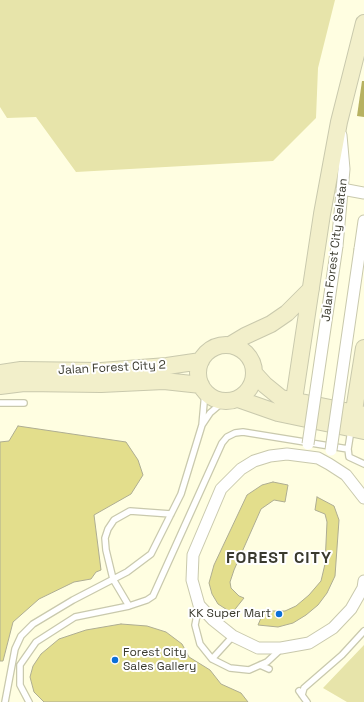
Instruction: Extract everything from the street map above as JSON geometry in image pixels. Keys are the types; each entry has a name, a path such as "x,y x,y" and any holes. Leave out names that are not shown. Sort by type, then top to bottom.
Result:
{"street":[{"name":"Jalan Forest City Selatan","path":"307,450 340,223 344,169 339,122 364,23"},
{"path":"294,400 322,214 339,122"},
{"path":"342,188 364,193"},
{"name":"Jalan Forest City Selatan","path":"329,464 364,221"},
{"path":"203,388 198,373 204,355 216,347 230,345 271,324 287,313 311,289"},
{"path":"230,345 244,352 253,365 254,373 250,388 231,400"},
{"path":"254,373 274,394 281,398 294,400 358,422 364,348"},
{"name":"Jalan Forest City 2","path":"0,372 21,370 101,372 167,366 201,361"},
{"name":"Jalan Forest City 2","path":"0,386 24,383 101,384 164,381 203,388 212,397 231,400 278,413 358,422"},
{"path":"364,498 346,476 307,450 270,456 254,461 241,469 222,489 193,555 192,580 199,605 213,620 233,636 258,648 281,648 308,643 333,628 351,609 364,581"}],"lane":[{"path":"5,702 15,649 21,636 33,624 52,612 127,572 151,554 171,514 188,474 202,425 203,388"},
{"path":"202,425 210,413 231,400"},
{"path":"0,403 24,403"},
{"path":"358,422 348,449 349,457 364,464"},
{"path":"29,702 20,685 20,665 36,642 75,617 129,606 147,600 157,590 222,442 227,437 235,433 243,432 348,449"},
{"path":"129,606 113,579 105,538 114,520 130,511 171,514"},
{"path":"199,605 195,625 200,644 212,659 230,668 249,670 267,662 281,648"},
{"path":"307,702 300,693 342,655 364,630"},
{"path":"212,659 233,636"},
{"path":"260,665 269,669"}],"shaded area":[{"path":"0,0 335,0 318,68 316,118 273,161 76,172 36,117 7,118 0,107"},
{"path":"362,81 364,81 364,117 357,116"},
{"path":"364,645 364,702 347,702 323,688"}],"building":[{"path":"18,426 126,442 138,460 143,475 131,494 94,515 101,570 96,572 91,579 74,582 39,599 13,622 3,661 0,661 0,442 9,441"},
{"path":"273,482 288,485 285,502 274,500 261,509 230,582 231,588 239,596 244,598 232,613 218,604 212,594 209,583 214,565 247,495 262,485"},
{"path":"317,497 334,506 339,520 335,576 327,593 318,605 306,615 293,623 278,627 258,625 264,611 285,611 296,606 309,595 321,581 325,564 327,522 325,514 315,510"},
{"name":"Forest City Sales Gallery","path":"121,624 147,626 166,632 182,644 189,657 210,670 221,684 241,693 248,702 44,702 34,692 30,677 33,666 41,654 59,639 86,630"}],"place":[{"name":"KK Super Mart","path":"279,614"},
{"name":"Forest City Sales Gallery","path":"115,660"}],"district":[{"name":"FOREST CITY","path":"279,559"}]}
